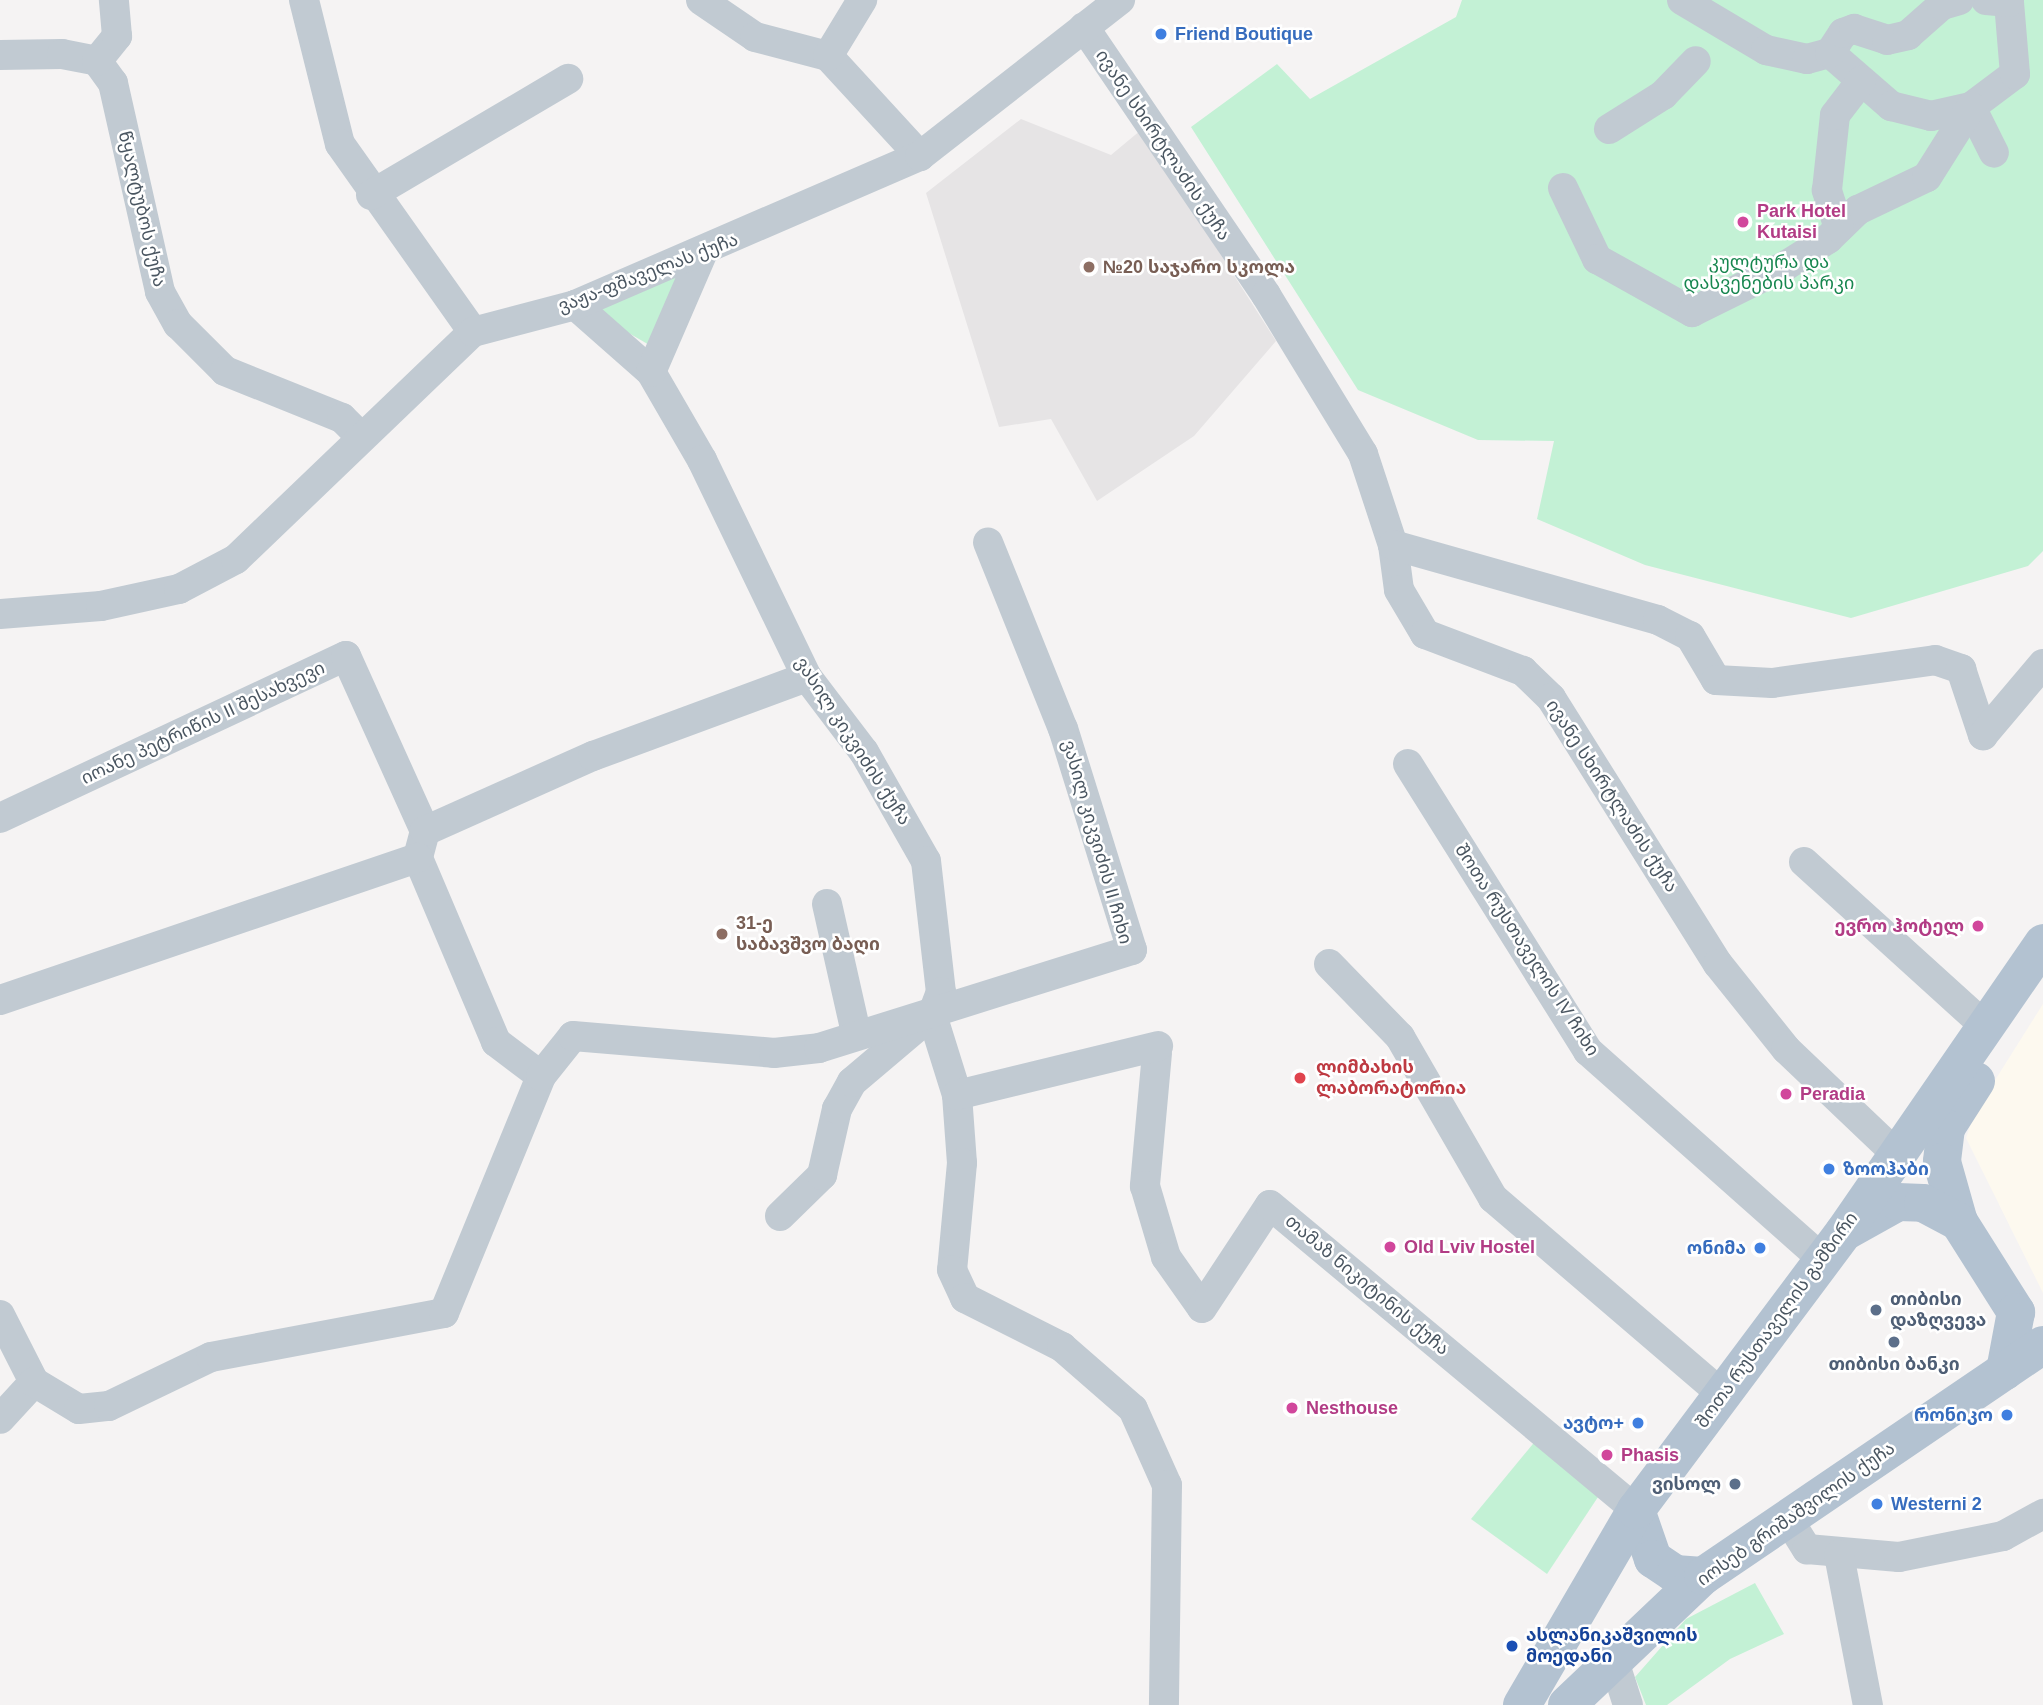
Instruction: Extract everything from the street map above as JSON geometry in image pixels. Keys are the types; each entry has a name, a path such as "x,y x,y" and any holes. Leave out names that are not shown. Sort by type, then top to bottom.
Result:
{"main road":[{"name":"შოთა რუსთაველის გამზირი","path":"1522,1705 1636,1510 1833,1246 1894,1152 1987,1028 2043,943"},
{"path":"2005,1371 2016,1312 2008,1292 1959,1223 1942,1162 1946,1128 2043,975"},
{"path":"1833,1246 1898,1202 1923,1203 1959,1223"},
{"path":"2008,1292 2043,1315"},
{"name":"იოსებ გრიშაშვილის ქუჩა","path":"1567,1705 1613,1658 1703,1576 2043,1345"},
{"path":"1636,1510 1653,1559 1675,1574 1703,1576"}],"street":[{"path":"0,55 62,54 97,61 117,36 114,0"},
{"path":"304,0 340,144 370,195 473,332"},
{"path":"701,0 755,37 828,56 920,156"},
{"path":"828,56 862,0"},
{"name":"ვაჟა-ფშაველას ქუჩა","path":"0,614 101,606 178,589 236,559 359,435 473,332 575,305 702,254 920,156 1120,0"},
{"path":"1682,0 1714,7 1766,50 1807,59 1830,53 1843,33 1854,29 1887,40 1908,35 1942,5 1959,0"},
{"path":"1563,188 1597,259 1692,312 1784,266 1839,228 1858,210 1927,177 1971,107 2015,74 2009,2 1986,0"},
{"name":"ივანე სხირტლაძის ქუჩა","path":"1084,27 1266,295 1363,454 1393,545 1399,590 1425,634 1523,671 1551,698 1718,964 1786,1049 1894,1152"},
{"path":"1830,53 1891,106 1931,117 1971,107"},
{"name":"წყალტუბოს ქუჩა","path":"97,61 113,83 160,292 178,324 225,371 342,418 359,435"},
{"path":"1609,129 1663,95 1696,61"},
{"path":"370,195 568,79"},
{"path":"1839,228 1827,190 1835,115 1861,81"},
{"path":"1971,107 1994,153"},
{"path":"650,372 702,254"},
{"name":"ვასილ კიკვიძის ქუჩა","path":"575,305 650,372 702,460 807,677 864,752 926,860 941,992 932,1015"},
{"name":"ვასილ კიკვიძის II ჩიხი","path":"932,1015 1132,950 1063,729 988,541"},
{"path":"1393,545 1658,620 1690,636 1716,680 1772,683 1935,660 1961,669 1983,735 2043,664"},
{"name":"იოანე პეტრიწის II შესახვევი","path":"0,818 346,656 496,1042 541,1076"},
{"path":"0,1000 421,845 593,756 807,677"},
{"name":"შოთა რუსთაველის IV ჩიხი","path":"1408,764 1588,1051 1833,1246"},
{"path":"1804,862 1987,1028"},
{"path":"827,904 856,1033"},
{"path":"1329,964 1400,1037 1493,1198 1723,1395"},
{"path":"0,1315 34,1382 79,1409 109,1406 211,1357 444,1313 541,1076 573,1036 774,1053 819,1048 856,1033 932,1015"},
{"path":"932,1015 957,1095 960,1209 951,1270 965,1298 1062,1347 1116,1388 1133,1409 1167,1485 1164,1705"},
{"path":"780,1216 822,1175 837,1109 852,1082 932,1015"},
{"name":"თამაზ ნიკიტინის ქუჩა","path":"957,1095 1158,1049 1145,1186 1166,1257 1202,1308 1270,1205 1636,1510"},
{"path":"0,1419 34,1382"},
{"path":"1788,1519 1807,1549 1839,1555 1899,1558 1953,1550 2003,1536 2043,1514"},
{"path":"1839,1555 1868,1705"},
{"path":"1613,1658 1628,1705"}],"shaded area":[{"name":"№20 საჯარო სკოლა","path":"1021,119 1111,155 1141,130 1276,341 1194,436 1097,501 1051,419 999,427 926,193"},
{"path":"2043,1004 2043,1293 1966,1138 1975,1112"}],"green space":[{"name":"კულტურა და დასვენების პარკი","path":"1462,0 2043,0 2043,551 2028,566 1851,618 1645,565 1537,519 1554,441 1478,440 1358,390 1191,127 1277,64 1310,99 1456,17"},
{"path":"683,273 651,346 584,307"},
{"path":"1537,1439 1600,1494 1547,1574 1471,1519"},
{"path":"1755,1583 1784,1634 1730,1659 1667,1705 1646,1705 1635,1677 1686,1619"}],"place":[{"name":"Friend Boutique","path":"1161,34"},
{"name":"Park Hotel Kutaisi","path":"1743,222"},
{"name":"№20 საჯარო სკოლა","path":"1089,267"},
{"name":"ევრო ჰოტელ","path":"1978,926"},
{"name":"31-ე საბავშვო ბაღი","path":"722,934"},
{"name":"ლიმბახის ლაბორატორია","path":"1300,1078"},
{"name":"Peradia","path":"1786,1094"},
{"name":"ზოოჰაბი","path":"1829,1169"},
{"name":"Old Lviv Hostel","path":"1390,1247"},
{"name":"ონიმა","path":"1760,1248"},
{"name":"თიბისი დაზღვევა","path":"1876,1310"},
{"name":"თიბისი ბანკი","path":"1894,1342"},
{"name":"Nesthouse","path":"1292,1408"},
{"name":"რონიკო","path":"2007,1415"},
{"name":"ავტო+","path":"1638,1423"},
{"name":"Phasis","path":"1607,1455"},
{"name":"ვისოლ","path":"1735,1484"},
{"name":"Westerni 2","path":"1877,1504"},
{"name":"ასლანიკაშვილის მოედანი","path":"1512,1646"}]}
